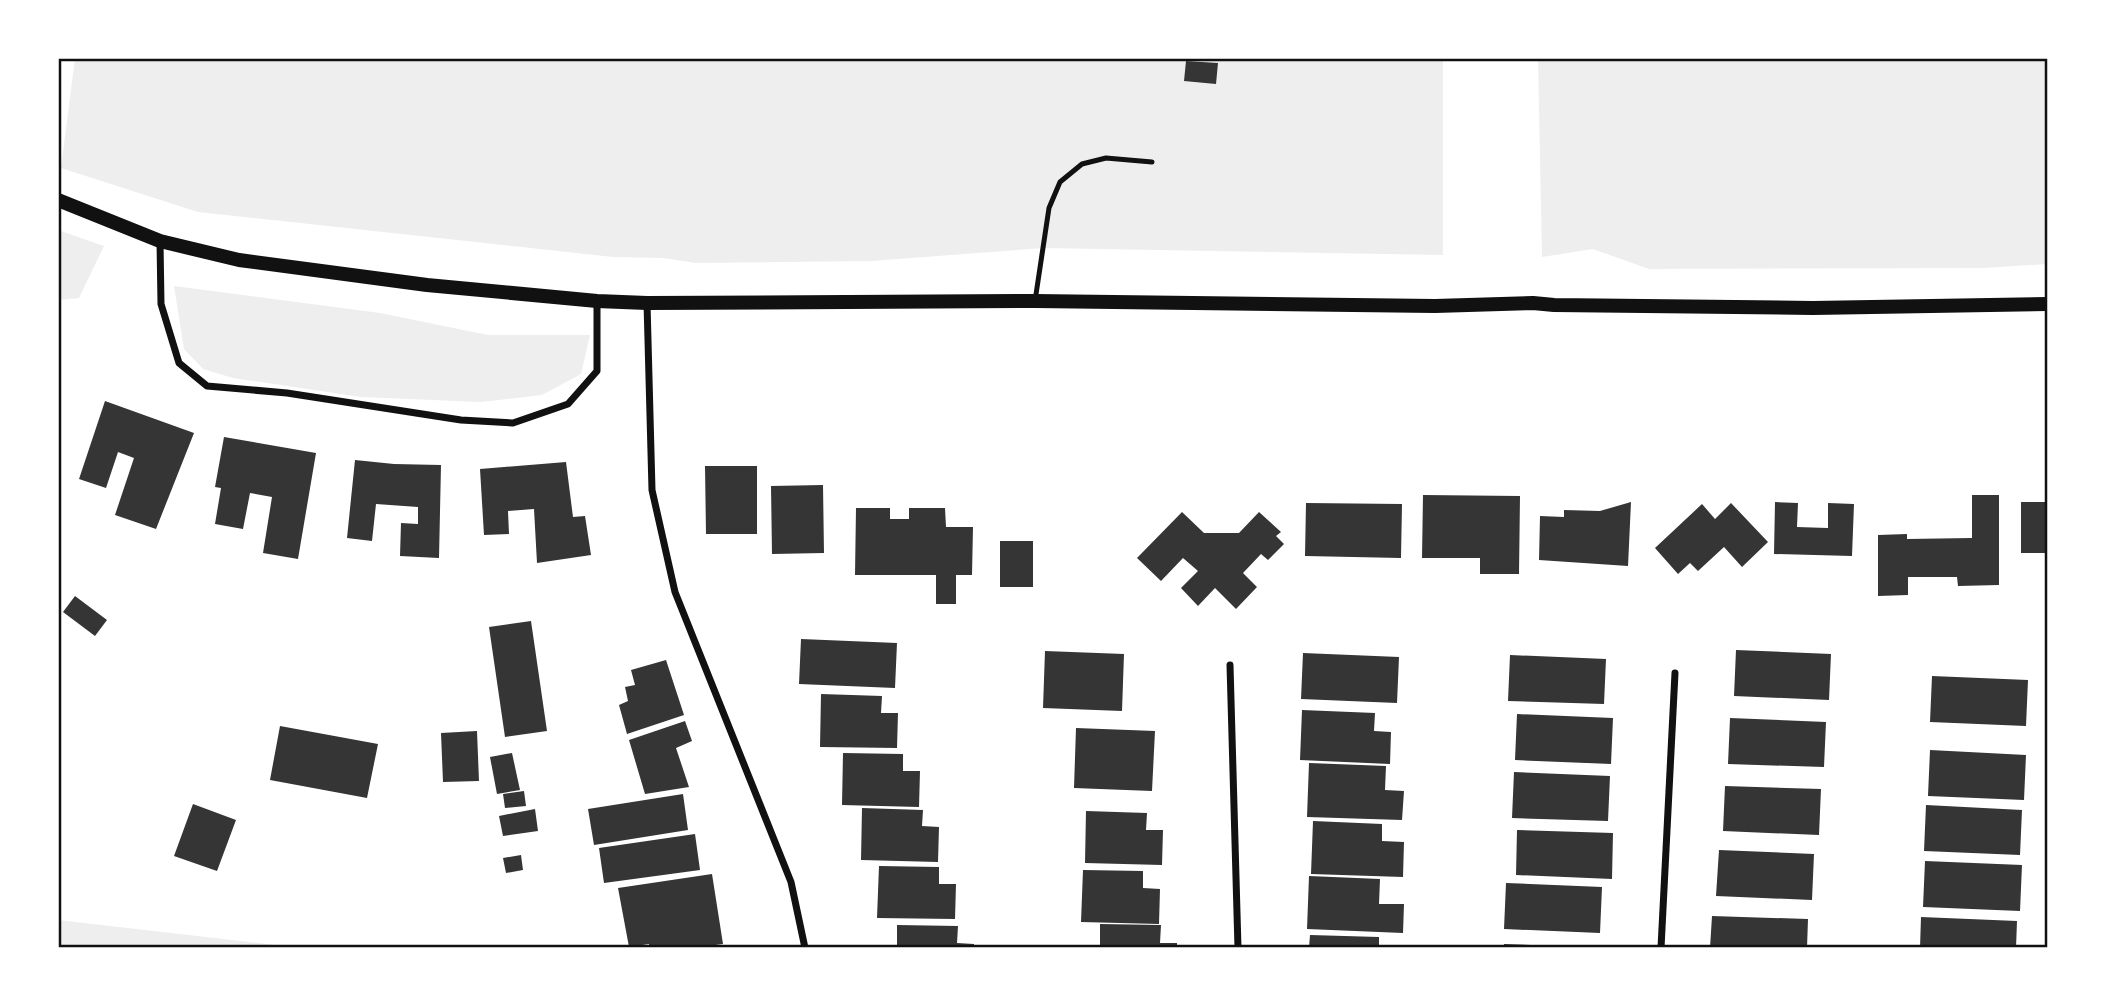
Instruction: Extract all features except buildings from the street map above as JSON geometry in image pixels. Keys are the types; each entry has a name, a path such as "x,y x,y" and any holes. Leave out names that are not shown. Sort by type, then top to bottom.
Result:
{"main road":[{"path":"58,200 160,241 252,262 427,285 597,301 1035,301 1435,306 1533,303 1554,306 1813,308 2047,304"}],"street":[{"path":"160,241 161,304 179,363 207,386 287,393 461,420 513,424 568,404 597,371 597,301"},
{"path":"647,303 652,490 675,592 791,882 805,948"},
{"path":"1230,665 1238,948"},
{"path":"1661,948 1675,673"}],"lane":[{"path":"1035,301 1049,208 1060,182 1082,164 1106,158 1152,162"}],"shaded area":[{"path":"75,58 1443,58 1443,255 1043,248 872,261 696,263 663,258 613,257 198,212 61,168"},
{"path":"1538,58 2047,58 2047,264 1984,268 1649,269 1593,249 1542,257"},
{"path":"58,230 104,246 79,298 58,300"},
{"path":"174,286 380,313 488,335 590,335 581,374 542,395 481,402 361,397 233,378 203,369 184,349"},
{"path":"58,920 302,948 58,948"}]}
